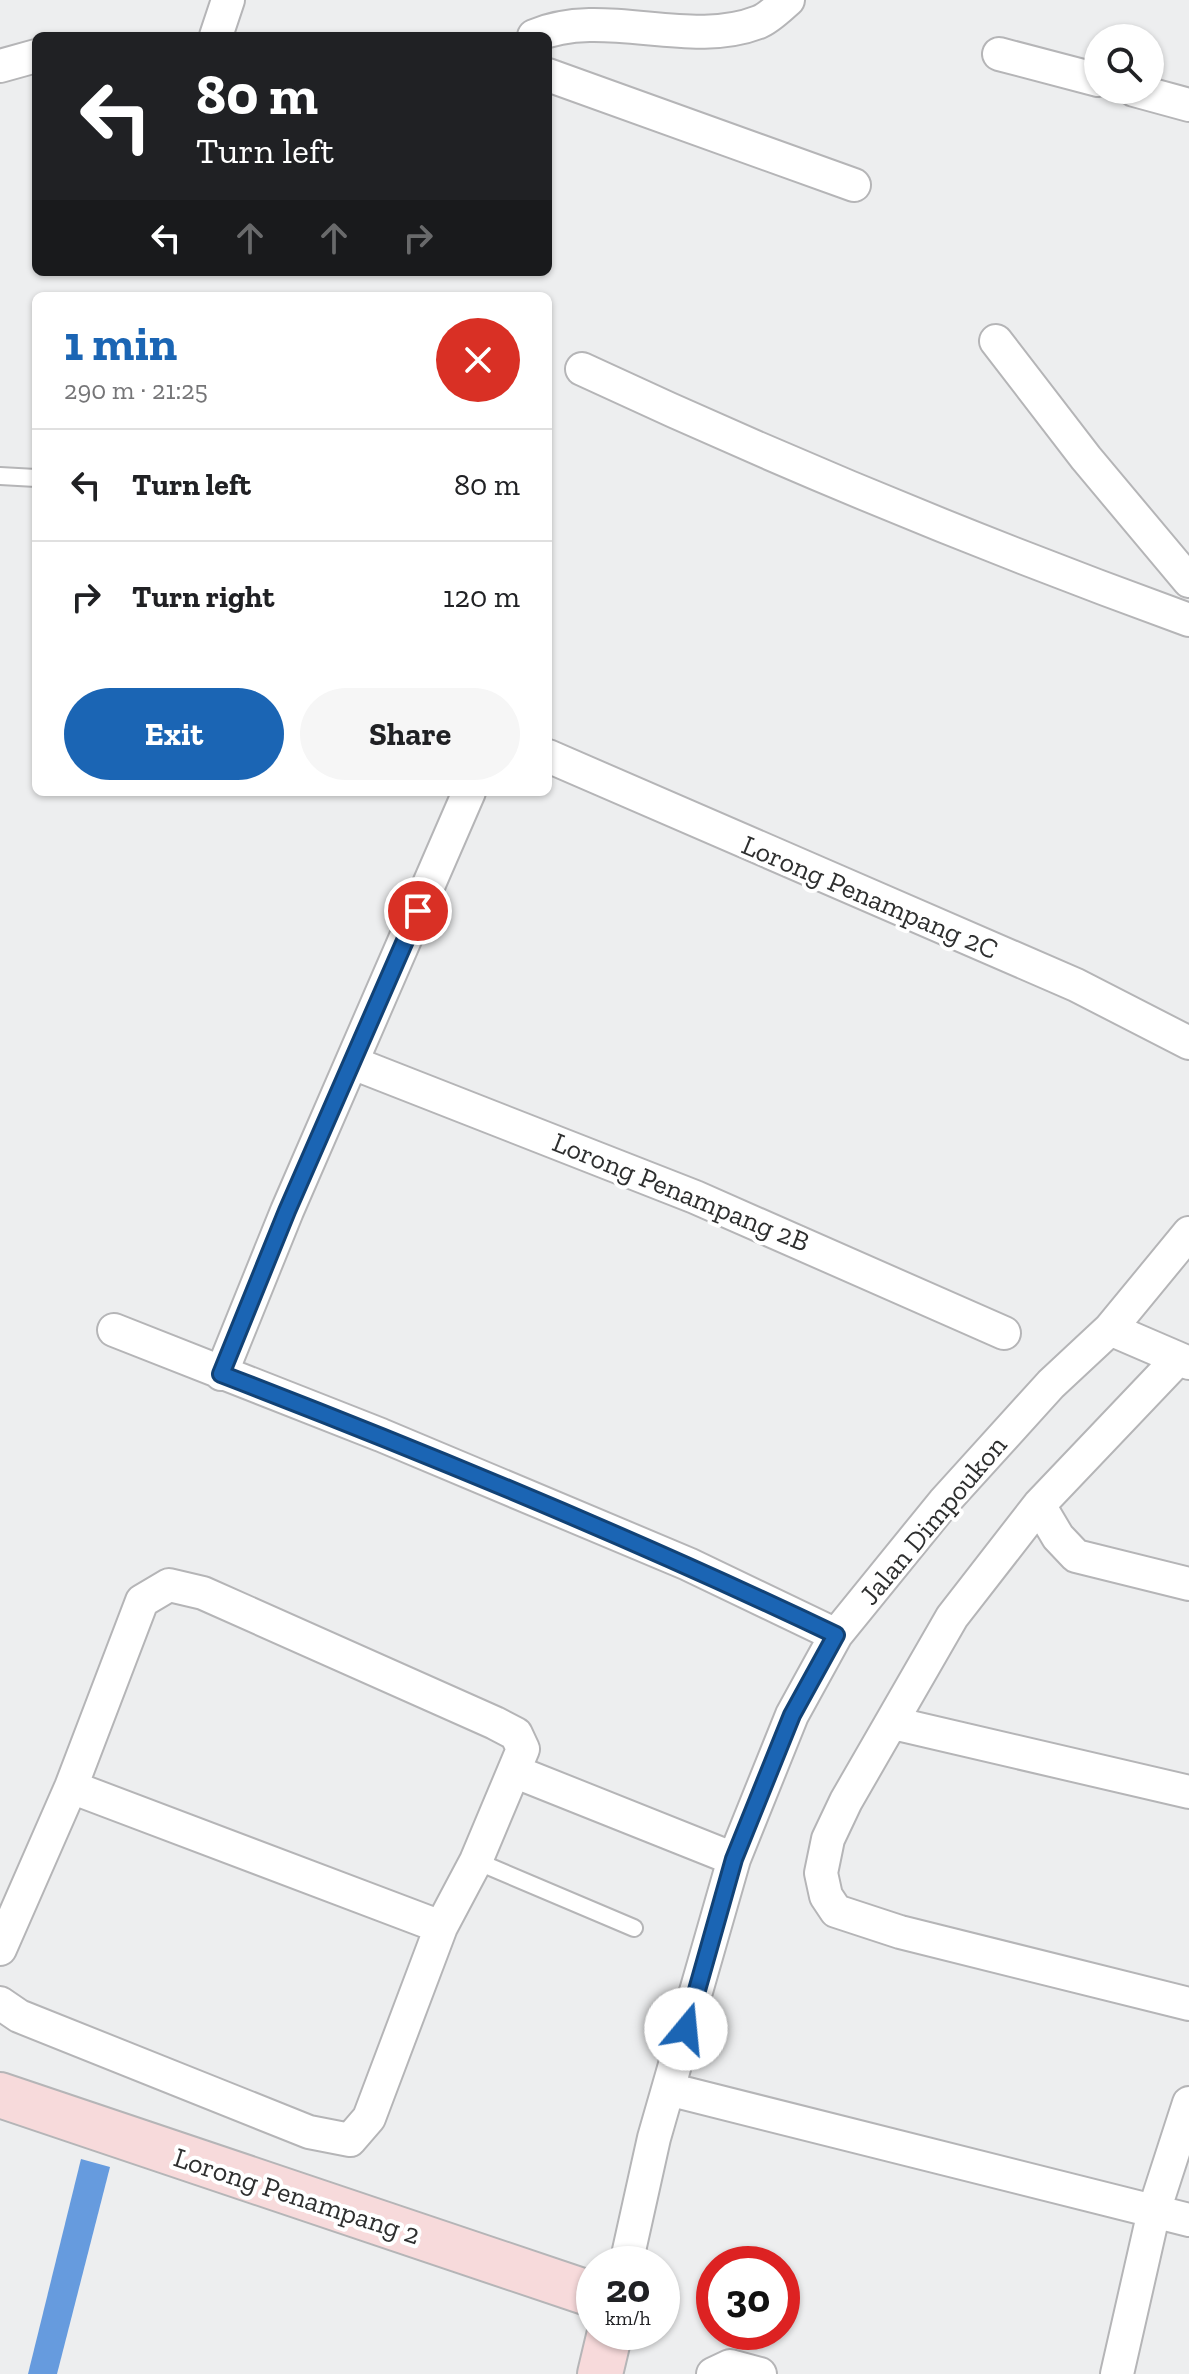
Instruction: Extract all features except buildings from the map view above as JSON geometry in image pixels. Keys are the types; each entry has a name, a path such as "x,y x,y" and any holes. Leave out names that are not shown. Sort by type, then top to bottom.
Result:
{"street":[{"path":"217,32 228,0"},
{"path":"544,32 553,28 581,27 712,31 761,22 788,0"},
{"path":"999,54 1084,76"},
{"path":"0,66 32,57"},
{"path":"552,76 854,185"},
{"path":"1164,98 1189,105"},
{"path":"996,341 1086,458 1189,581"},
{"path":"582,369 723,435 873,498 1024,560 1189,620"},
{"name":"Lorong Penampang 2C","path":"552,758 1076,985 1189,1043"},
{"path":"221,1374 287,1211 467,796"},
{"name":"Lorong Penampang 2B","path":"353,1063 695,1197 1004,1333"},
{"name":"Jalan Dimpoukon","path":"630,2246 668,2089 734,1859 792,1715 836,1635 1002,1436 1110,1329 1189,1233"},
{"path":"1110,1329 1183,1361 1039,1505 952,1617 828,1839 821,1873 826,1896 836,1911 900,1932 1189,2004"},
{"path":"114,1330 381,1435 674,1558 836,1635"},
{"path":"1039,1505 1058,1537 1076,1556 1189,1584"},
{"path":"0,1949 71,1787 142,1601 169,1585 203,1593 516,1734 523,1749 516,1772 476,1861 441,1927 369,2118 350,2140 309,2132 19,2016 0,2003"},
{"path":"893,1723 1189,1792"},
{"path":"516,1772 734,1859"},
{"path":"71,1787 441,1927"},
{"path":"668,2089 1189,2220"},
{"name":"Lorong Penampang 2","path":"1,2098 576,2289"},
{"path":"1117,2374 1154,2211 1189,2103"},
{"path":"600,2374 606,2350"},
{"path":"713,2374 730,2366 760,2374"}],"lane":[{"path":"0,476 32,478"},
{"path":"476,1861 634,1928"}],"water":[{"path":"81,2159 110,2167 57,2374 28,2374"}],"route":[{"path":"418,911 287,1211 221,1374 381,1435 688,1564 836,1635 792,1715 734,1859 686,2029"}]}
